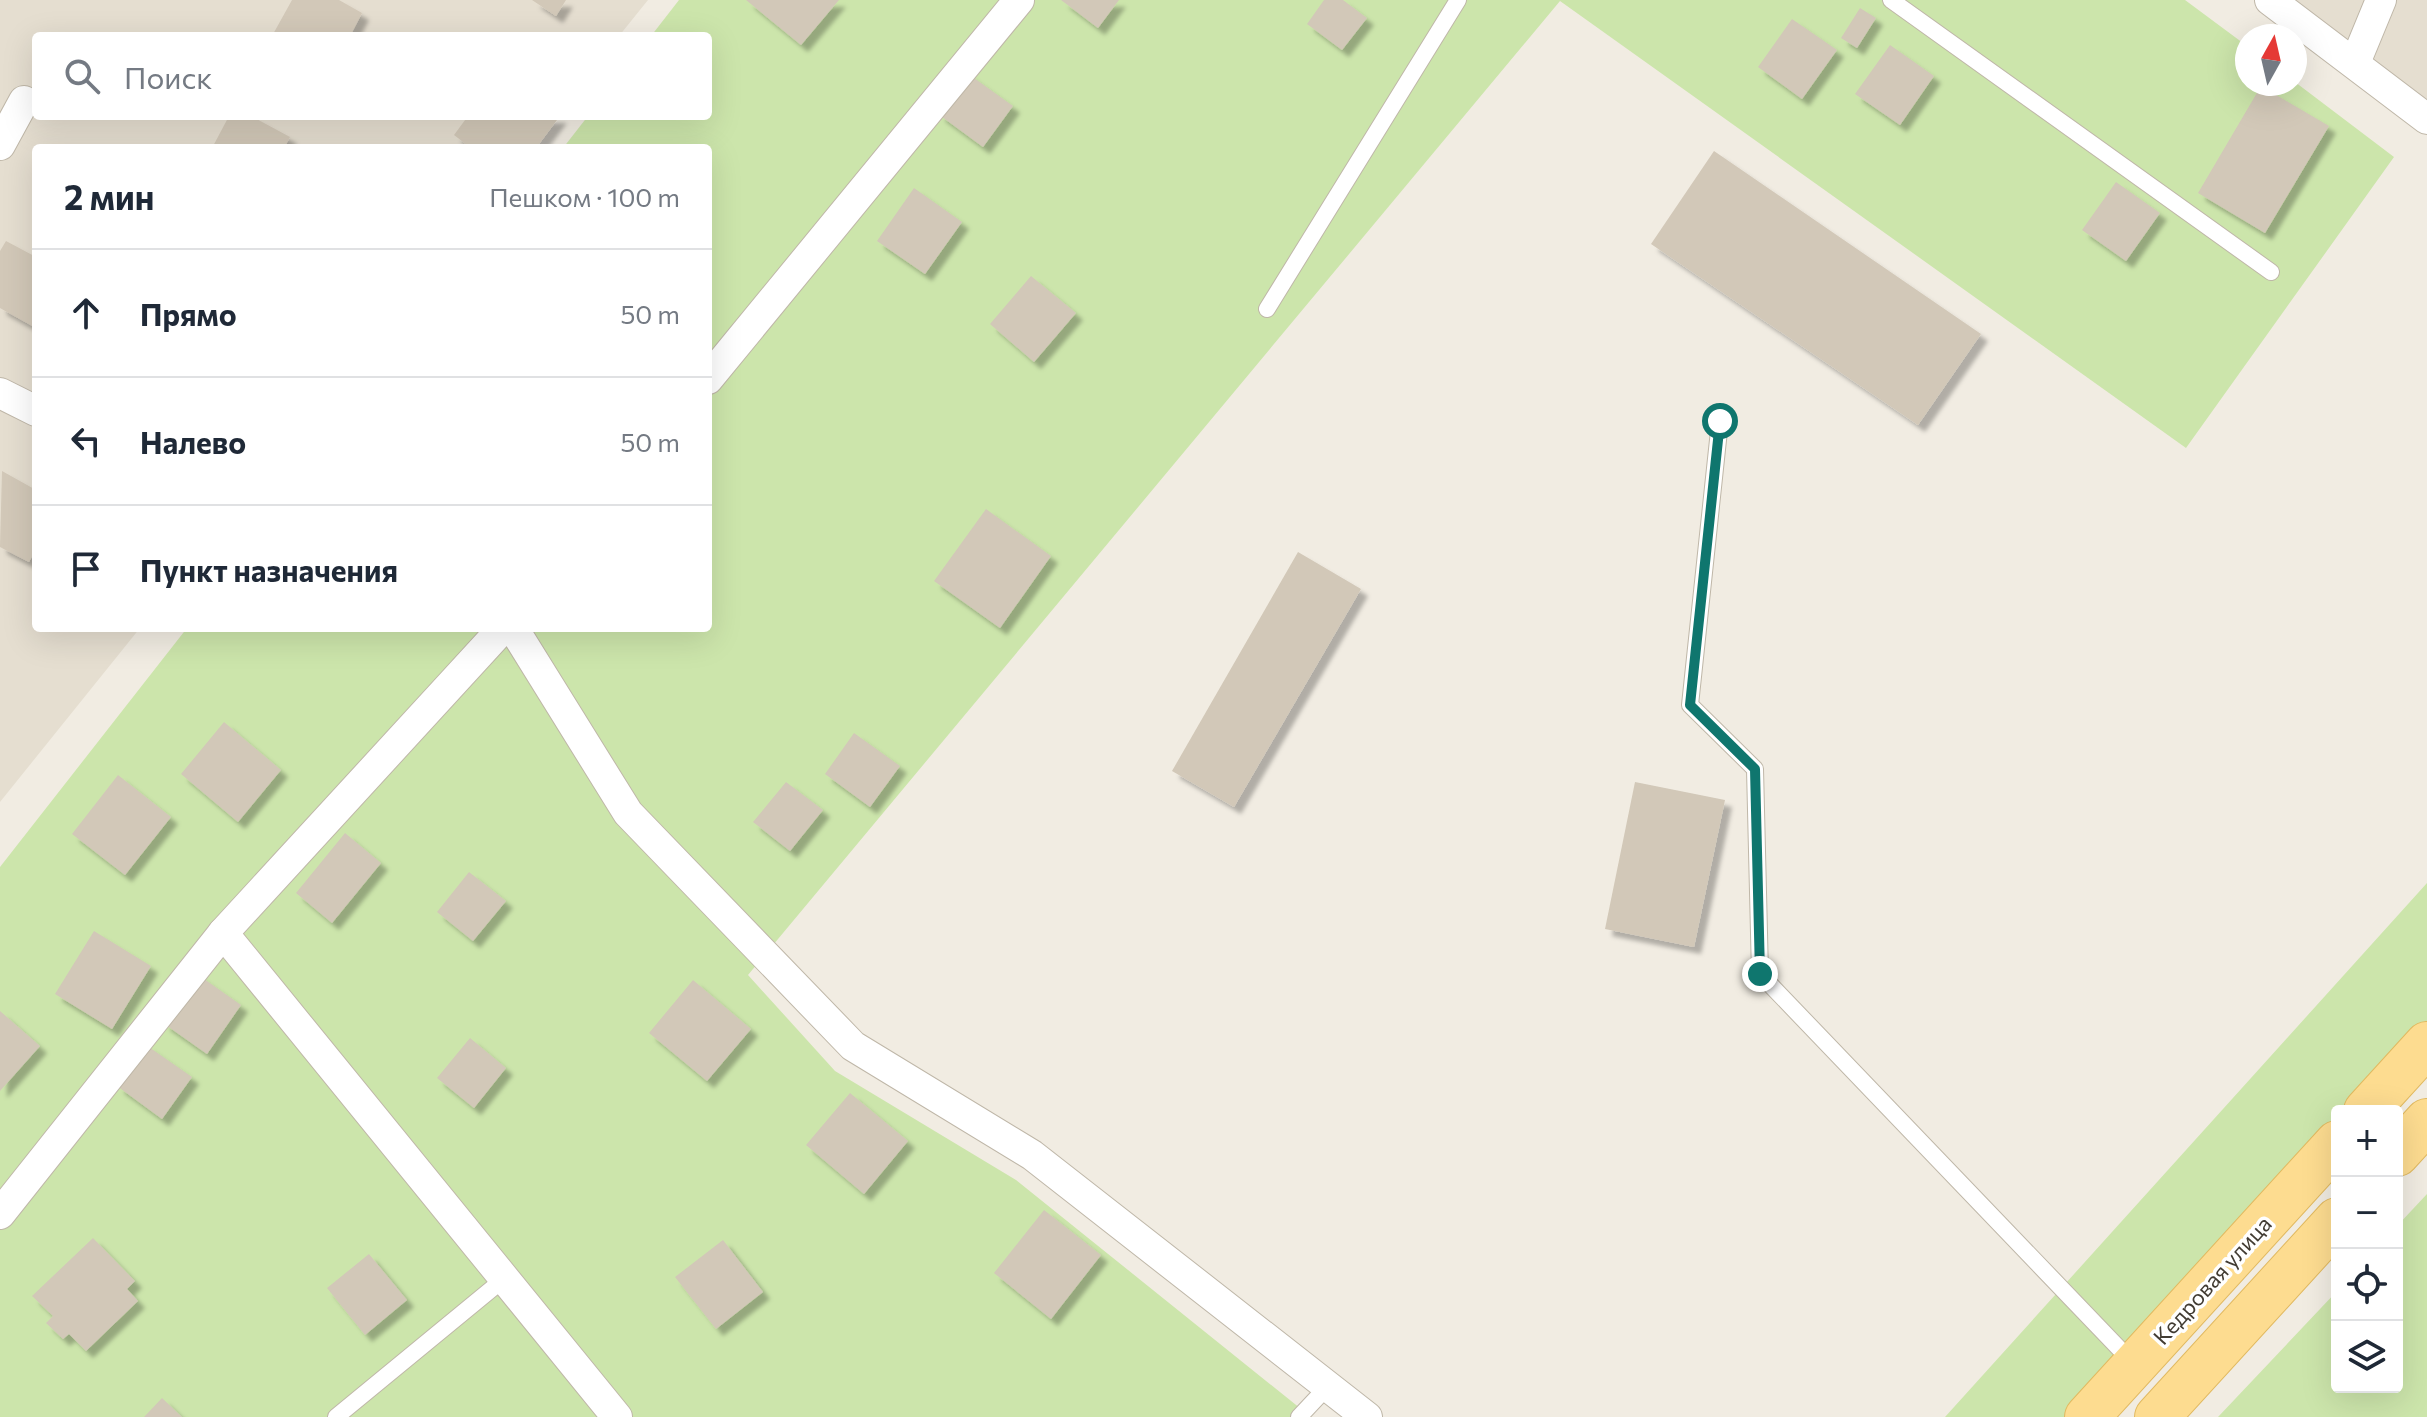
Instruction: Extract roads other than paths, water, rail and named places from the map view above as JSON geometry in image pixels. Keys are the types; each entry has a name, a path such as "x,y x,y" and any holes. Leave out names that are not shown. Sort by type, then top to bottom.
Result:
{"main road":[{"path":"2371,1105 2427,1044"},
{"path":"2403,1147 2427,1121"},
{"name":"Кедровая улица","path":"2087,1417 2331,1150"},
{"path":"2157,1417 2331,1227"}],"street":[{"path":"712,374 1019,0"},
{"path":"2270,0 2427,119"},
{"path":"2355,63 2381,0"},
{"path":"0,145 24,101"},
{"path":"0,393 32,409"},
{"path":"0,1214 223,933 499,632"},
{"path":"515,632 628,813 853,1046 1032,1155 1367,1417"},
{"path":"223,933 617,1417"}],"lane":[{"path":"1267,309 1458,0"},
{"path":"1891,0 2271,272"},
{"path":"1720,421 1690,705 1755,769 1760,974 2135,1365"},
{"path":"336,1417 505,1278"},
{"path":"1299,1417 1329,1385"}]}
